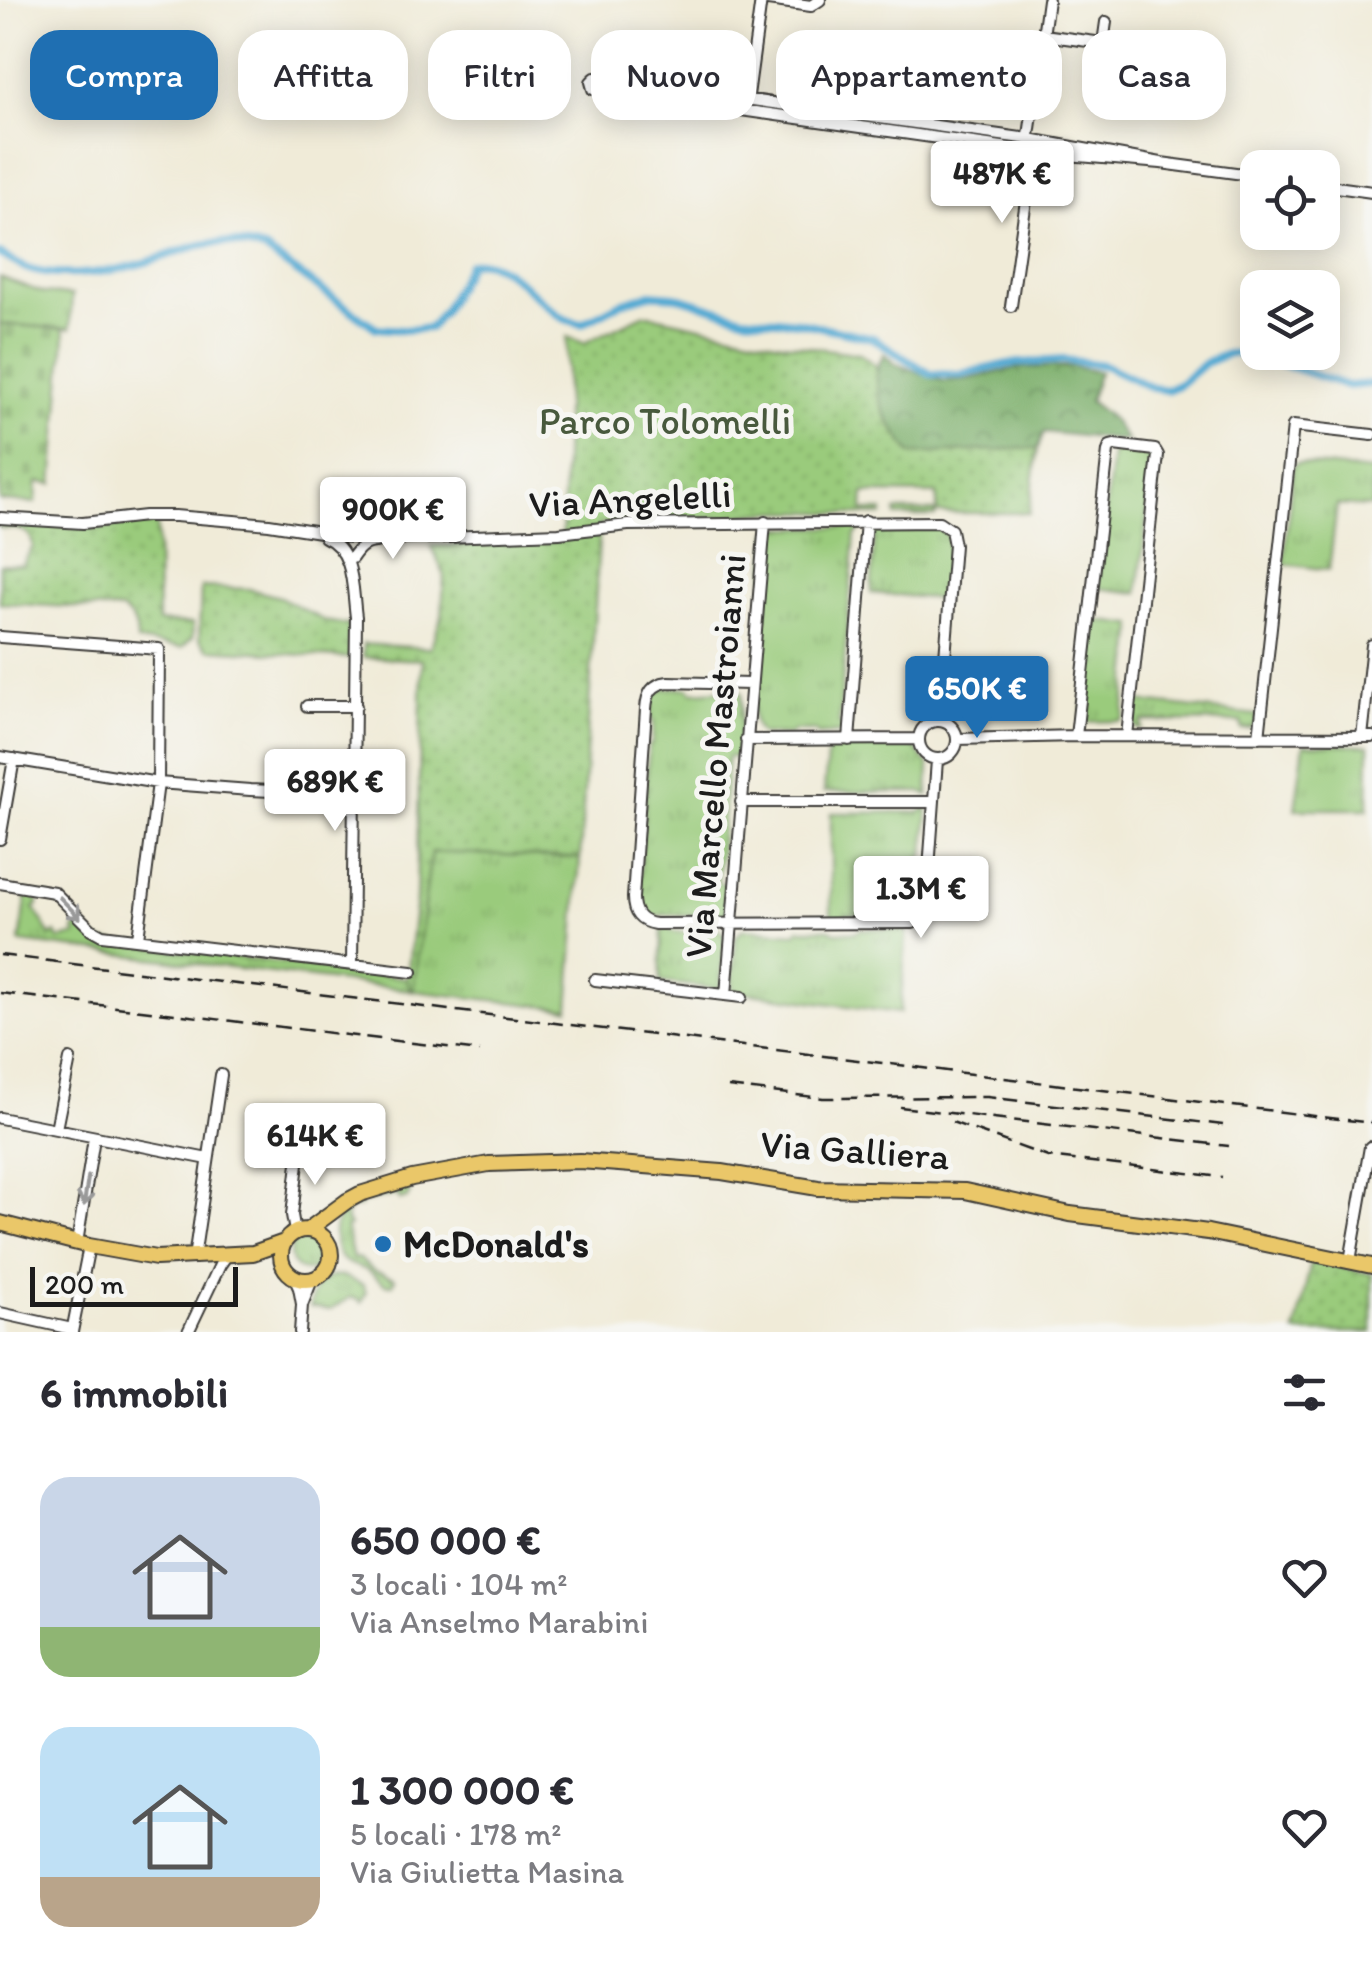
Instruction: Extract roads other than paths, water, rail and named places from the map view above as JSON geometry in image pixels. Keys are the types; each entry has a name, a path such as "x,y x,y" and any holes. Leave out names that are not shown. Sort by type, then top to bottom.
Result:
{"main road":[{"name":"Via Galliera","path":"253,1253 296,1234 372,1189 453,1169 519,1162 580,1162 722,1172 821,1188 965,1191 1070,1214 1175,1226 1372,1266"},
{"path":"329,1244 335,1210"},
{"path":"0,1223 156,1258 253,1253 276,1259 294,1277 312,1280 328,1267 332,1254 329,1244 324,1236 296,1234 281,1250 282,1264"}],"street":[{"path":"756,52 765,0 811,6 820,0"},
{"path":"1044,30 1048,0"},
{"path":"1062,38 1103,43 1106,22"},
{"path":"595,78 747,105 594,88 590,82 595,78"},
{"path":"756,106 1240,174"},
{"path":"1012,306 1033,120"},
{"path":"1340,188 1372,192"},
{"path":"1259,736 1293,426 1372,435"},
{"path":"1076,736 1108,448 1114,445 1155,450 1158,454 1126,736"},
{"name":"Via Angelelli","path":"0,518 84,523 161,515 276,524 352,536 406,538 559,533 628,525 939,522 954,535 940,720"},
{"path":"849,740 866,521"},
{"name":"Via Marcello Mastroianni","path":"726,995 764,522"},
{"path":"276,524 328,538 337,543 349,560"},
{"path":"352,536 349,560 356,617 352,964"},
{"path":"349,560 370,542 399,542 406,538"},
{"path":"0,638 159,649 158,782 138,938"},
{"path":"957,739 1367,737 1372,645"},
{"path":"750,684 660,683 649,692 632,898 638,917 648,923 913,923 921,917 927,896 937,760"},
{"path":"307,706 356,706"},
{"path":"940,720 951,725 957,739 950,756 937,760 924,754 918,739 923,726 940,720"},
{"path":"746,740 918,739"},
{"path":"0,757 158,782 355,795"},
{"path":"0,839 14,759"},
{"path":"741,802 934,802"},
{"path":"0,883 50,890 96,933 412,972"},
{"name":"Via Marcello Mastroianni","path":"595,980 742,997"},
{"path":"56,1129 70,1059"},
{"path":"194,1258 221,1075"},
{"path":"0,1118 208,1160"},
{"path":"0,1313 72,1330 94,1138"},
{"path":"296,1234 292,1215 300,1146"},
{"path":"1350,1261 1370,1146"},
{"path":"188,1332 227,1256"},
{"path":"294,1277 302,1305 300,1332"},
{"path":"302,1305 312,1280"}],"waterway":[{"path":"0,254 28,269 70,274 131,266 206,244 242,244 265,250 376,328 430,328 469,264 481,262 506,272 565,319 581,324 623,302 650,294 675,296 743,317 798,322 873,338 930,374 960,375 1008,364 1064,360 1104,365 1152,388 1167,390 1205,363 1227,354 1248,353 1348,386 1372,384"}],"railway":[{"path":"0,955 1372,1123"},
{"path":"0,993 480,1051"},
{"path":"728,1087 823,1098 987,1097 1223,1125"},
{"path":"900,1107 1229,1146"},
{"path":"952,1122 1048,1157 1222,1177"}],"place":[{"name":"McDonald's","path":"383,1244"}],"park label":[{"name":"Parco Tolomelli","path":"665,421"}]}
